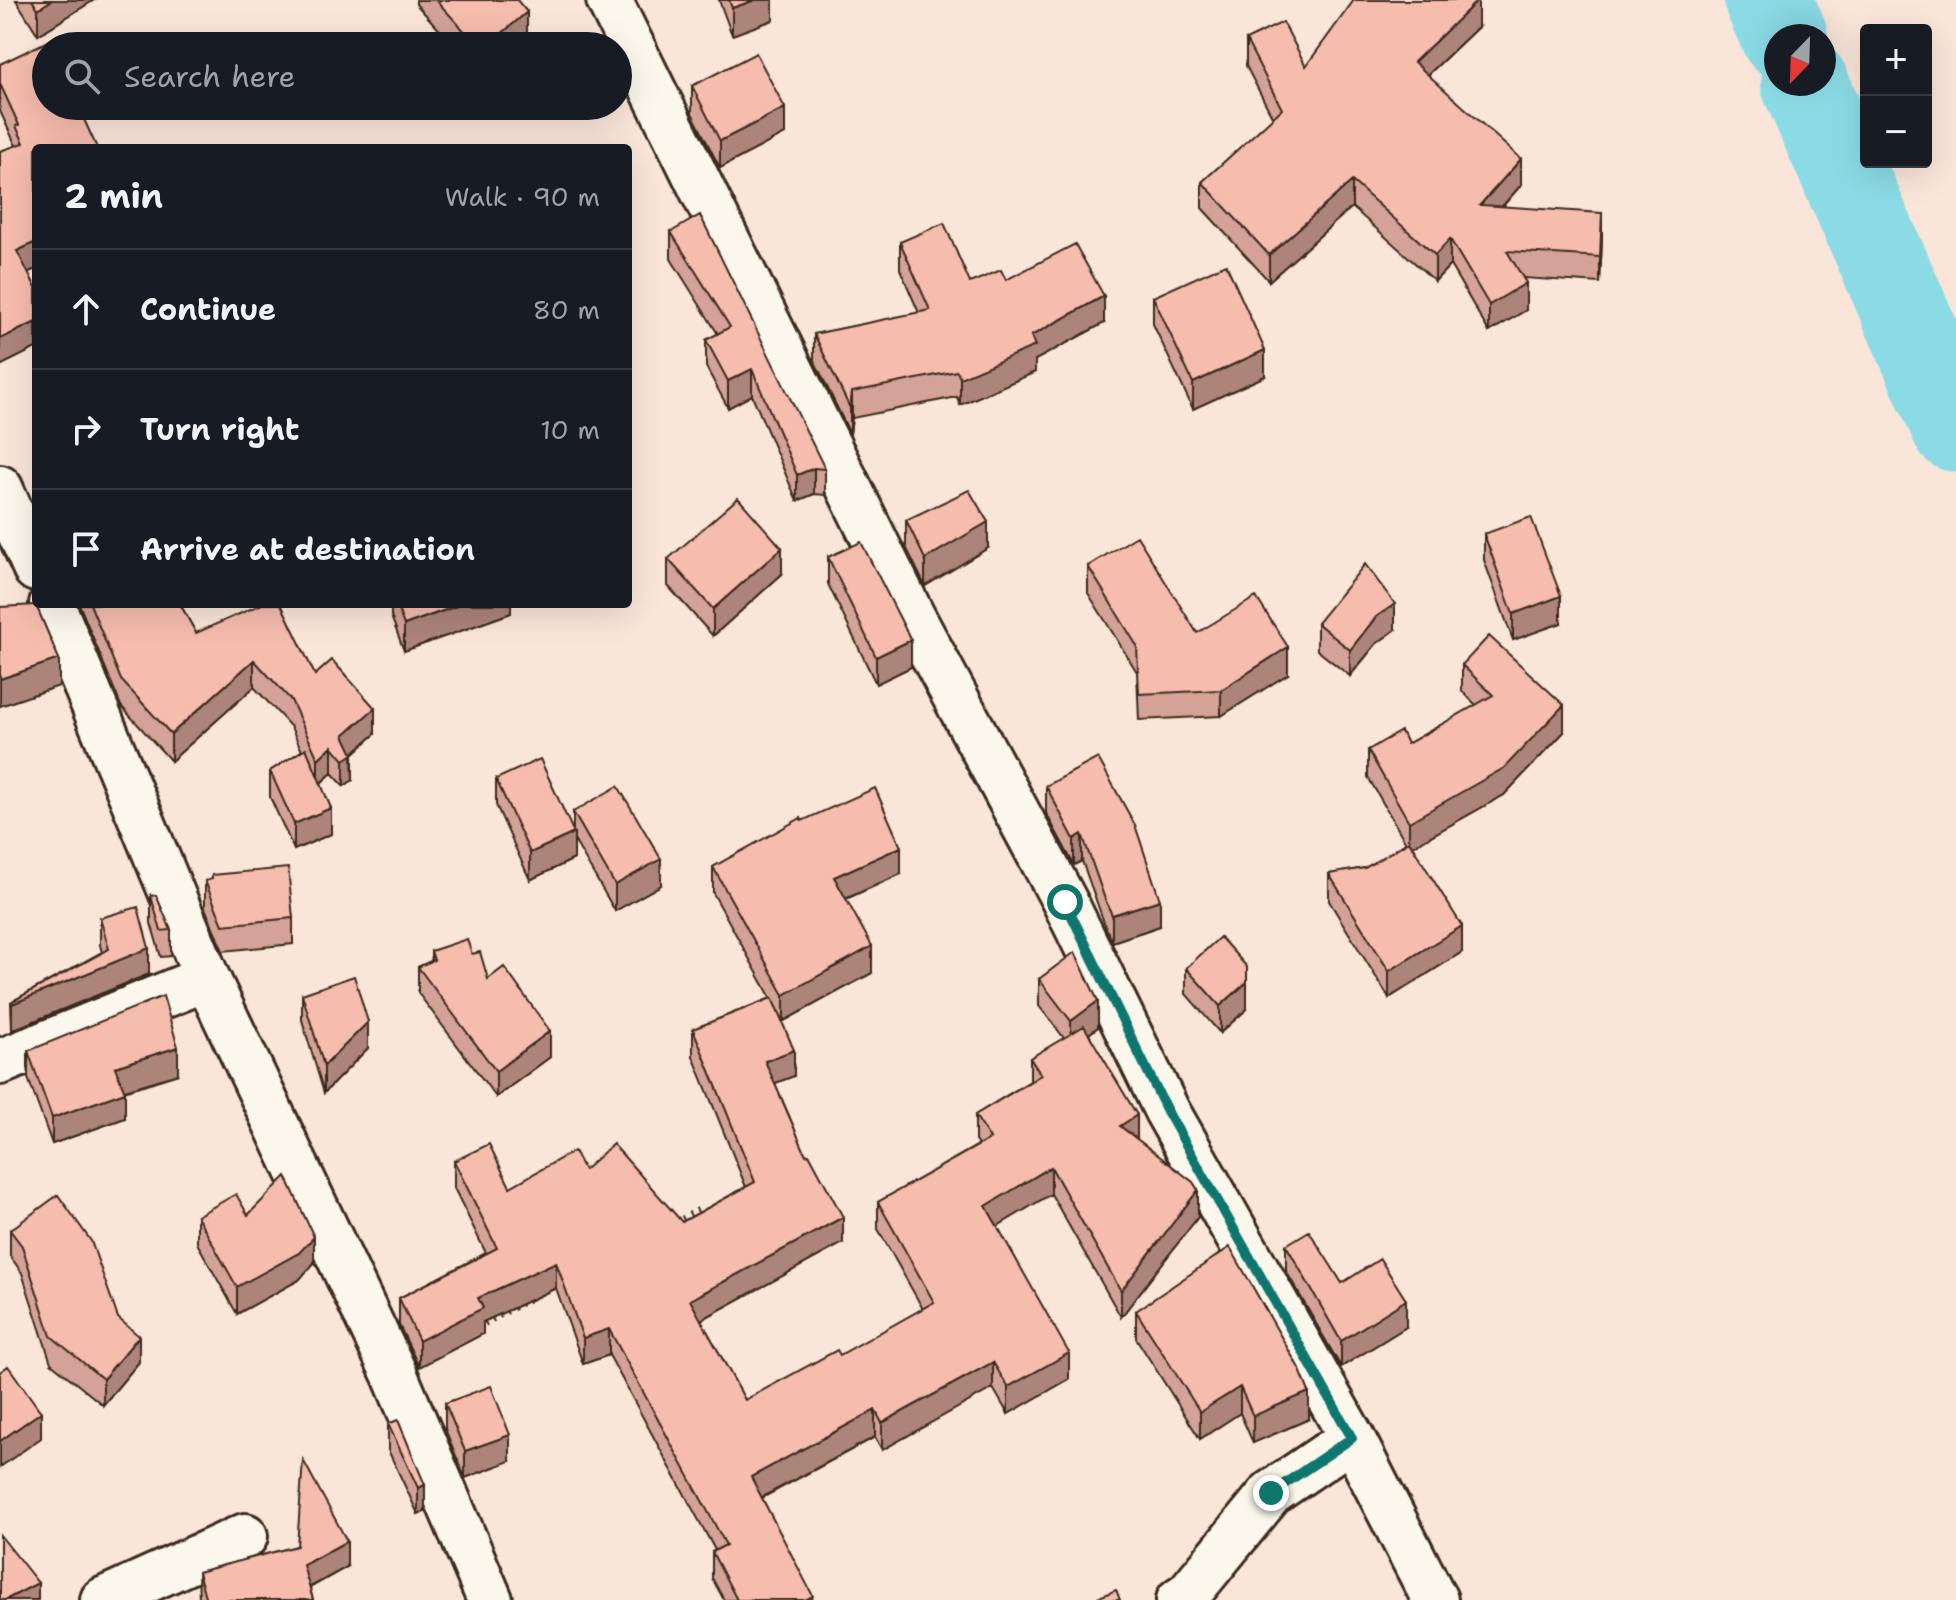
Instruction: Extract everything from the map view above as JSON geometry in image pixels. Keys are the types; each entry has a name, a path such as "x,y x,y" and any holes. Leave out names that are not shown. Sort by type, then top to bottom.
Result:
{"street":[{"path":"609,0 625,32"},
{"path":"632,47 912,616 1065,902 1167,1111 1352,1438 1435,1600"},
{"path":"0,488 32,560"},
{"path":"54,608 207,978 394,1373 490,1600"},
{"path":"0,1062 207,978"},
{"path":"1179,1600 1189,1593 1271,1493 1352,1438"},
{"path":"103,1600 245,1536"}],"path":[{"path":"674,1222 702,1207"},
{"path":"478,1328 534,1298"}],"building":[{"path":"32,0 52,0 38,9"},
{"path":"436,0 517,0 527,12 503,32 465,32"},
{"path":"729,0 755,0 732,8"},
{"path":"1354,0 1478,0 1414,62 1521,159 1480,205 1602,213 1600,257 1507,251 1526,283 1489,305 1450,239 1435,255 1352,181 1269,255 1202,182 1282,109 1246,40 1283,22 1306,66"},
{"path":"32,49 32,120 84,120 95,144 32,144 32,244 17,251 32,280 32,324 0,339 0,151 24,143 0,84 0,64"},
{"path":"756,53 785,108 720,141 692,86"},
{"path":"700,215 825,469 814,468 797,475 752,369 728,381 706,340 730,327 671,232"},
{"path":"944,223 970,283 1001,270 1006,280 1075,244 1104,296 1031,336 1035,346 960,378 957,371 852,392 850,408 814,334 930,310 900,242"},
{"path":"1226,264 1265,350 1193,383 1153,297"},
{"path":"969,490 988,522 925,559 906,520"},
{"path":"738,498 782,548 713,609 668,559"},
{"path":"1531,517 1561,596 1513,614 1484,534"},
{"path":"1137,536 1197,633 1256,597 1288,647 1221,690 1139,694 1137,646 1088,566"},
{"path":"861,542 911,640 876,657 828,557"},
{"path":"1365,564 1395,604 1376,617 1350,650 1317,623"},
{"path":"32,605 32,608 37,608 59,659 0,679 0,607"},
{"path":"92,608 182,608 196,633 253,608 283,608 315,675 332,660 375,708 344,735 353,754 344,760 332,746 318,759 291,700 254,660 171,734 121,680"},
{"path":"398,608 451,608 404,625"},
{"path":"1489,636 1564,705 1504,768 1409,822 1368,750 1401,731 1407,744 1493,695 1462,665"},
{"path":"306,748 331,808 294,824 270,771"},
{"path":"1098,758 1135,825 1160,900 1112,915 1082,834 1074,839 1046,786"},
{"path":"540,759 574,833 530,853 496,779"},
{"path":"618,786 661,859 615,885 573,812"},
{"path":"875,788 901,847 834,877 872,946 784,995 713,867 801,818 802,821"},
{"path":"1409,841 1462,926 1389,971 1329,874 1365,868"},
{"path":"288,868 293,918 223,925 205,881 212,879 212,875"},
{"path":"156,895 171,930 161,931 151,896"},
{"path":"138,907 149,948 12,1004 109,949 100,918"},
{"path":"1220,937 1247,967 1247,982 1220,1006 1186,968"},
{"path":"467,939 472,954 480,952 488,979 504,967 550,1031 496,1071 418,967 434,960 431,951"},
{"path":"1075,952 1098,1001 1071,1021 1039,979"},
{"path":"354,976 368,1022 324,1066 302,994"},
{"path":"163,996 178,1047 115,1067 125,1092 52,1118 28,1051"},
{"path":"772,998 794,1050 765,1061 806,1155 809,1154 843,1217 690,1300 745,1400 837,1350 840,1355 934,1302 878,1202 990,1139 975,1115 1041,1075 1030,1058 1084,1026 1137,1115 1120,1126 1193,1182 1198,1190 1121,1291 1051,1167 986,1206 1069,1353 1008,1387 993,1362 882,1423 875,1410 751,1477 813,1596 805,1600 737,1600 712,1552 726,1545 609,1329 583,1338 556,1262 478,1298 483,1308 419,1341 399,1298 497,1248 454,1161 489,1144 510,1187 574,1151 584,1170 613,1144 682,1222 755,1182 693,1029"},
{"path":"286,1176 314,1237 299,1253 237,1287 197,1216 236,1194 248,1215"},
{"path":"58,1195 91,1241 118,1318 139,1336 103,1379 51,1336 22,1246 10,1230"},
{"path":"1309,1231 1342,1283 1380,1259 1406,1300 1341,1341 1286,1245"},
{"path":"1230,1247 1300,1370 1309,1392 1253,1416 1240,1387 1200,1412 1136,1311"},
{"path":"8,1366 41,1412 0,1441 0,1372"},
{"path":"491,1386 510,1435 465,1451 445,1403"},
{"path":"398,1420 425,1485 418,1488 388,1424"},
{"path":"303,1460 347,1541 303,1565 313,1600 206,1600 198,1572 297,1546"},
{"path":"0,1535 38,1583 5,1600 0,1600"},
{"path":"1116,1590 1120,1600 1092,1600"}],"waterway":[{"path":"1768,0 1779,24"},
{"path":"1810,96 1956,428"}],"route":[{"path":"1065,902 1167,1111 1352,1438 1271,1493"}]}
